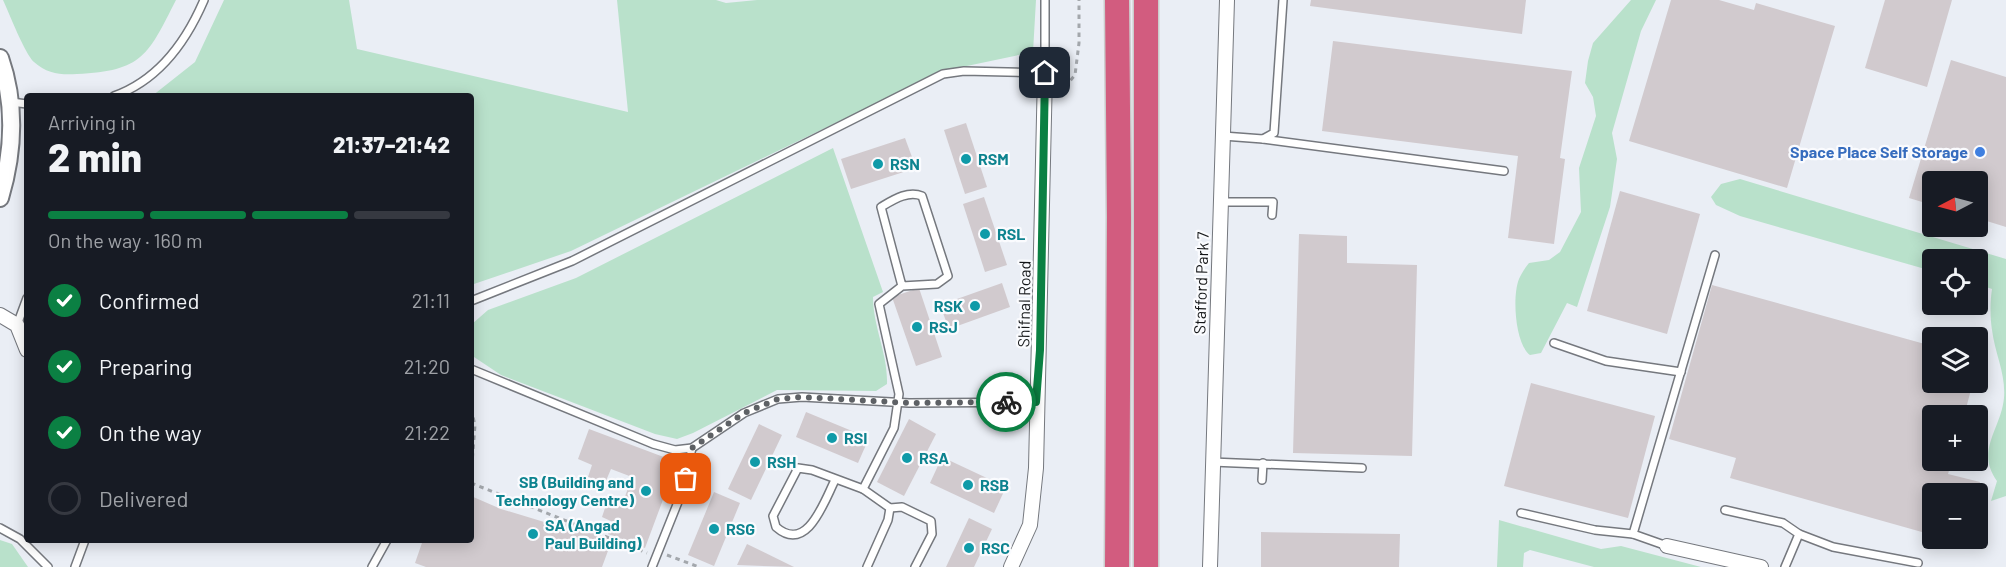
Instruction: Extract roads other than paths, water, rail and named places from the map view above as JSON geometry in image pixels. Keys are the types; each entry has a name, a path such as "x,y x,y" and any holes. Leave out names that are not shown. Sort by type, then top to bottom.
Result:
{"highway":[{"path":"1117,0 1119,217 1117,567"},
{"path":"1146,0 1146,567"}],"street":[{"name":"Stafford Park 7","path":"1210,567 1219,202 1227,0"},
{"path":"0,58 19,103 0,198"},
{"name":"Shifnal Road","path":"1011,567 1030,525 1036,468 1045,73"},
{"path":"0,315 22,327"},
{"path":"1667,546 1761,567"}],"lane":[{"path":"123,93 134,89 166,63 197,16 204,0"},
{"path":"474,300 572,261 943,74 964,71 1045,73 1045,0"},
{"path":"1263,139 1274,133 1283,0"},
{"path":"1221,136 1263,139 1504,171"},
{"path":"863,489 894,428 897,402 897,377 879,304 902,286 937,284 948,276 922,196 915,193 895,198 881,207 902,286"},
{"path":"1219,202 1273,202 1272,215"},
{"path":"1633,534 1715,255"},
{"path":"1554,343 1606,361 1681,372"},
{"path":"474,370 653,444 675,450 692,448 744,413 778,399 802,397 897,402 1036,402"},
{"path":"652,567 682,492 692,448"},
{"path":"1212,462 1362,468"},
{"path":"1262,480 1263,463"},
{"path":"835,480 815,518 801,535 795,536 776,527 773,516 798,468 812,470 863,489 890,508 902,507 931,521 932,534 915,567"},
{"path":"867,567 888,520 890,508"},
{"path":"1725,510 1783,523 1799,534 1833,547 1918,563"},
{"path":"1521,513 1595,530 1633,534 1667,546"},
{"path":"0,528 20,540 48,567"},
{"path":"1785,567 1799,534"},
{"path":"75,567 84,543"},
{"path":"372,567 385,543"}],"place":[{"name":"Space Place Self Storage","path":"1980,152"},
{"name":"RSM","path":"966,159"},
{"name":"RSN","path":"878,164"},
{"name":"RSL","path":"985,234"},
{"name":"RSK","path":"975,306"},
{"name":"RSJ","path":"917,327"},
{"name":"RSI","path":"832,438"},
{"name":"RSA","path":"907,458"},
{"name":"RSH","path":"755,462"},
{"name":"RSB","path":"968,485"},
{"name":"SB (Building and Technology Centre)","path":"646,491"},
{"name":"RSG","path":"714,529"},
{"name":"SA (Angad Paul Building)","path":"533,534"},
{"name":"RSC","path":"969,548"}]}
